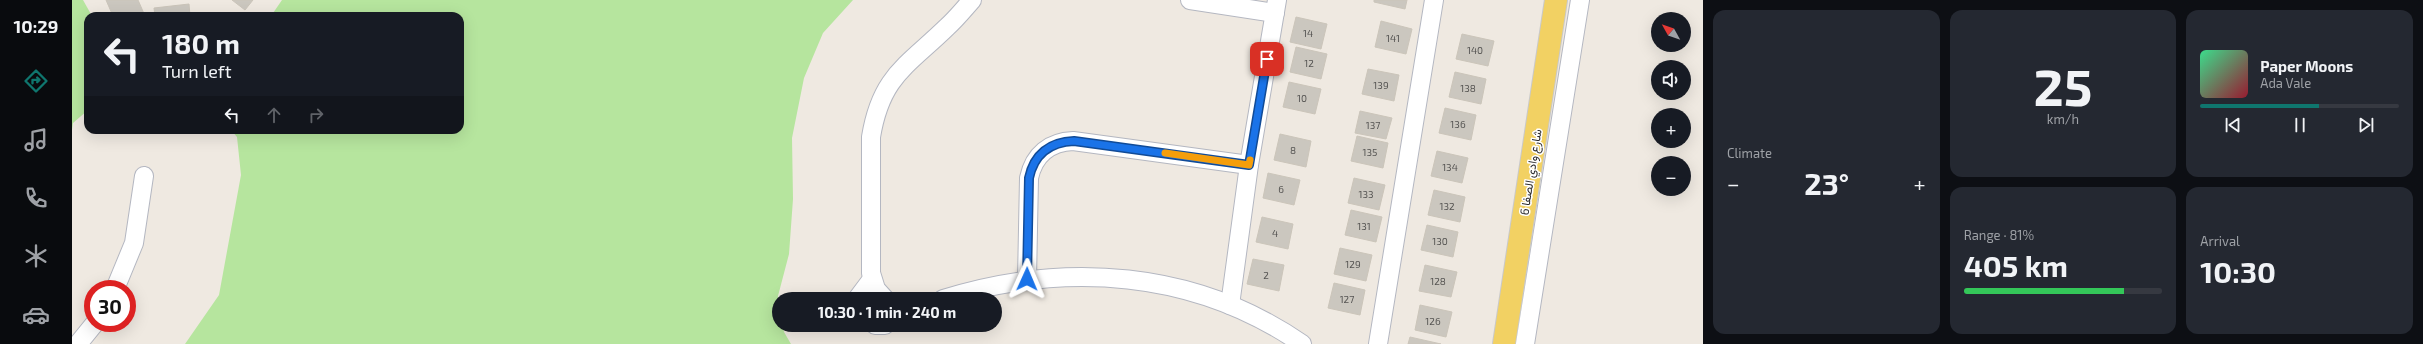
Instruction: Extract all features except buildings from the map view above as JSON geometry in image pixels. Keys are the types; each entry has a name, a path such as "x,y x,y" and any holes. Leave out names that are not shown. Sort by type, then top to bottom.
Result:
{"main road":[{"name":"شارع وادي الصفا 6","path":"1504,344 1556,0"}],"street":[{"path":"879,292 872,279 871,137 874,117 889,85 907,62 947,27 972,0"},
{"path":"1190,0 1276,7 1249,165 1230,305"},
{"path":"1378,344 1434,0"},
{"path":"1525,344 1580,0"},
{"path":"1027,279 1030,173 1040,153 1056,143 1074,141 1249,165"},
{"path":"119,280 134,243 144,176"},
{"path":"972,292 1027,279 1077,276 1116,277 1183,290 1230,305 1271,325 1302,344"},
{"path":"862,292 872,279"},
{"path":"78,344 88,332"}],"green space":[{"path":"72,0 83,0 90,12 84,12 84,113 73,123 72,130"},
{"path":"282,0 853,0 823,33 804,78 792,138 793,199 789,254 779,292 772,292 772,332 784,332 791,344 185,344 219,295 241,175 237,137 234,134 464,134 464,12 274,12"}],"slow traffic":[{"path":"1165,153 1249,165 1250,160"}],"route":[{"path":"1027,279 1029,178 1031,169 1040,153 1056,143 1074,141 1249,165 1267,59"}]}
